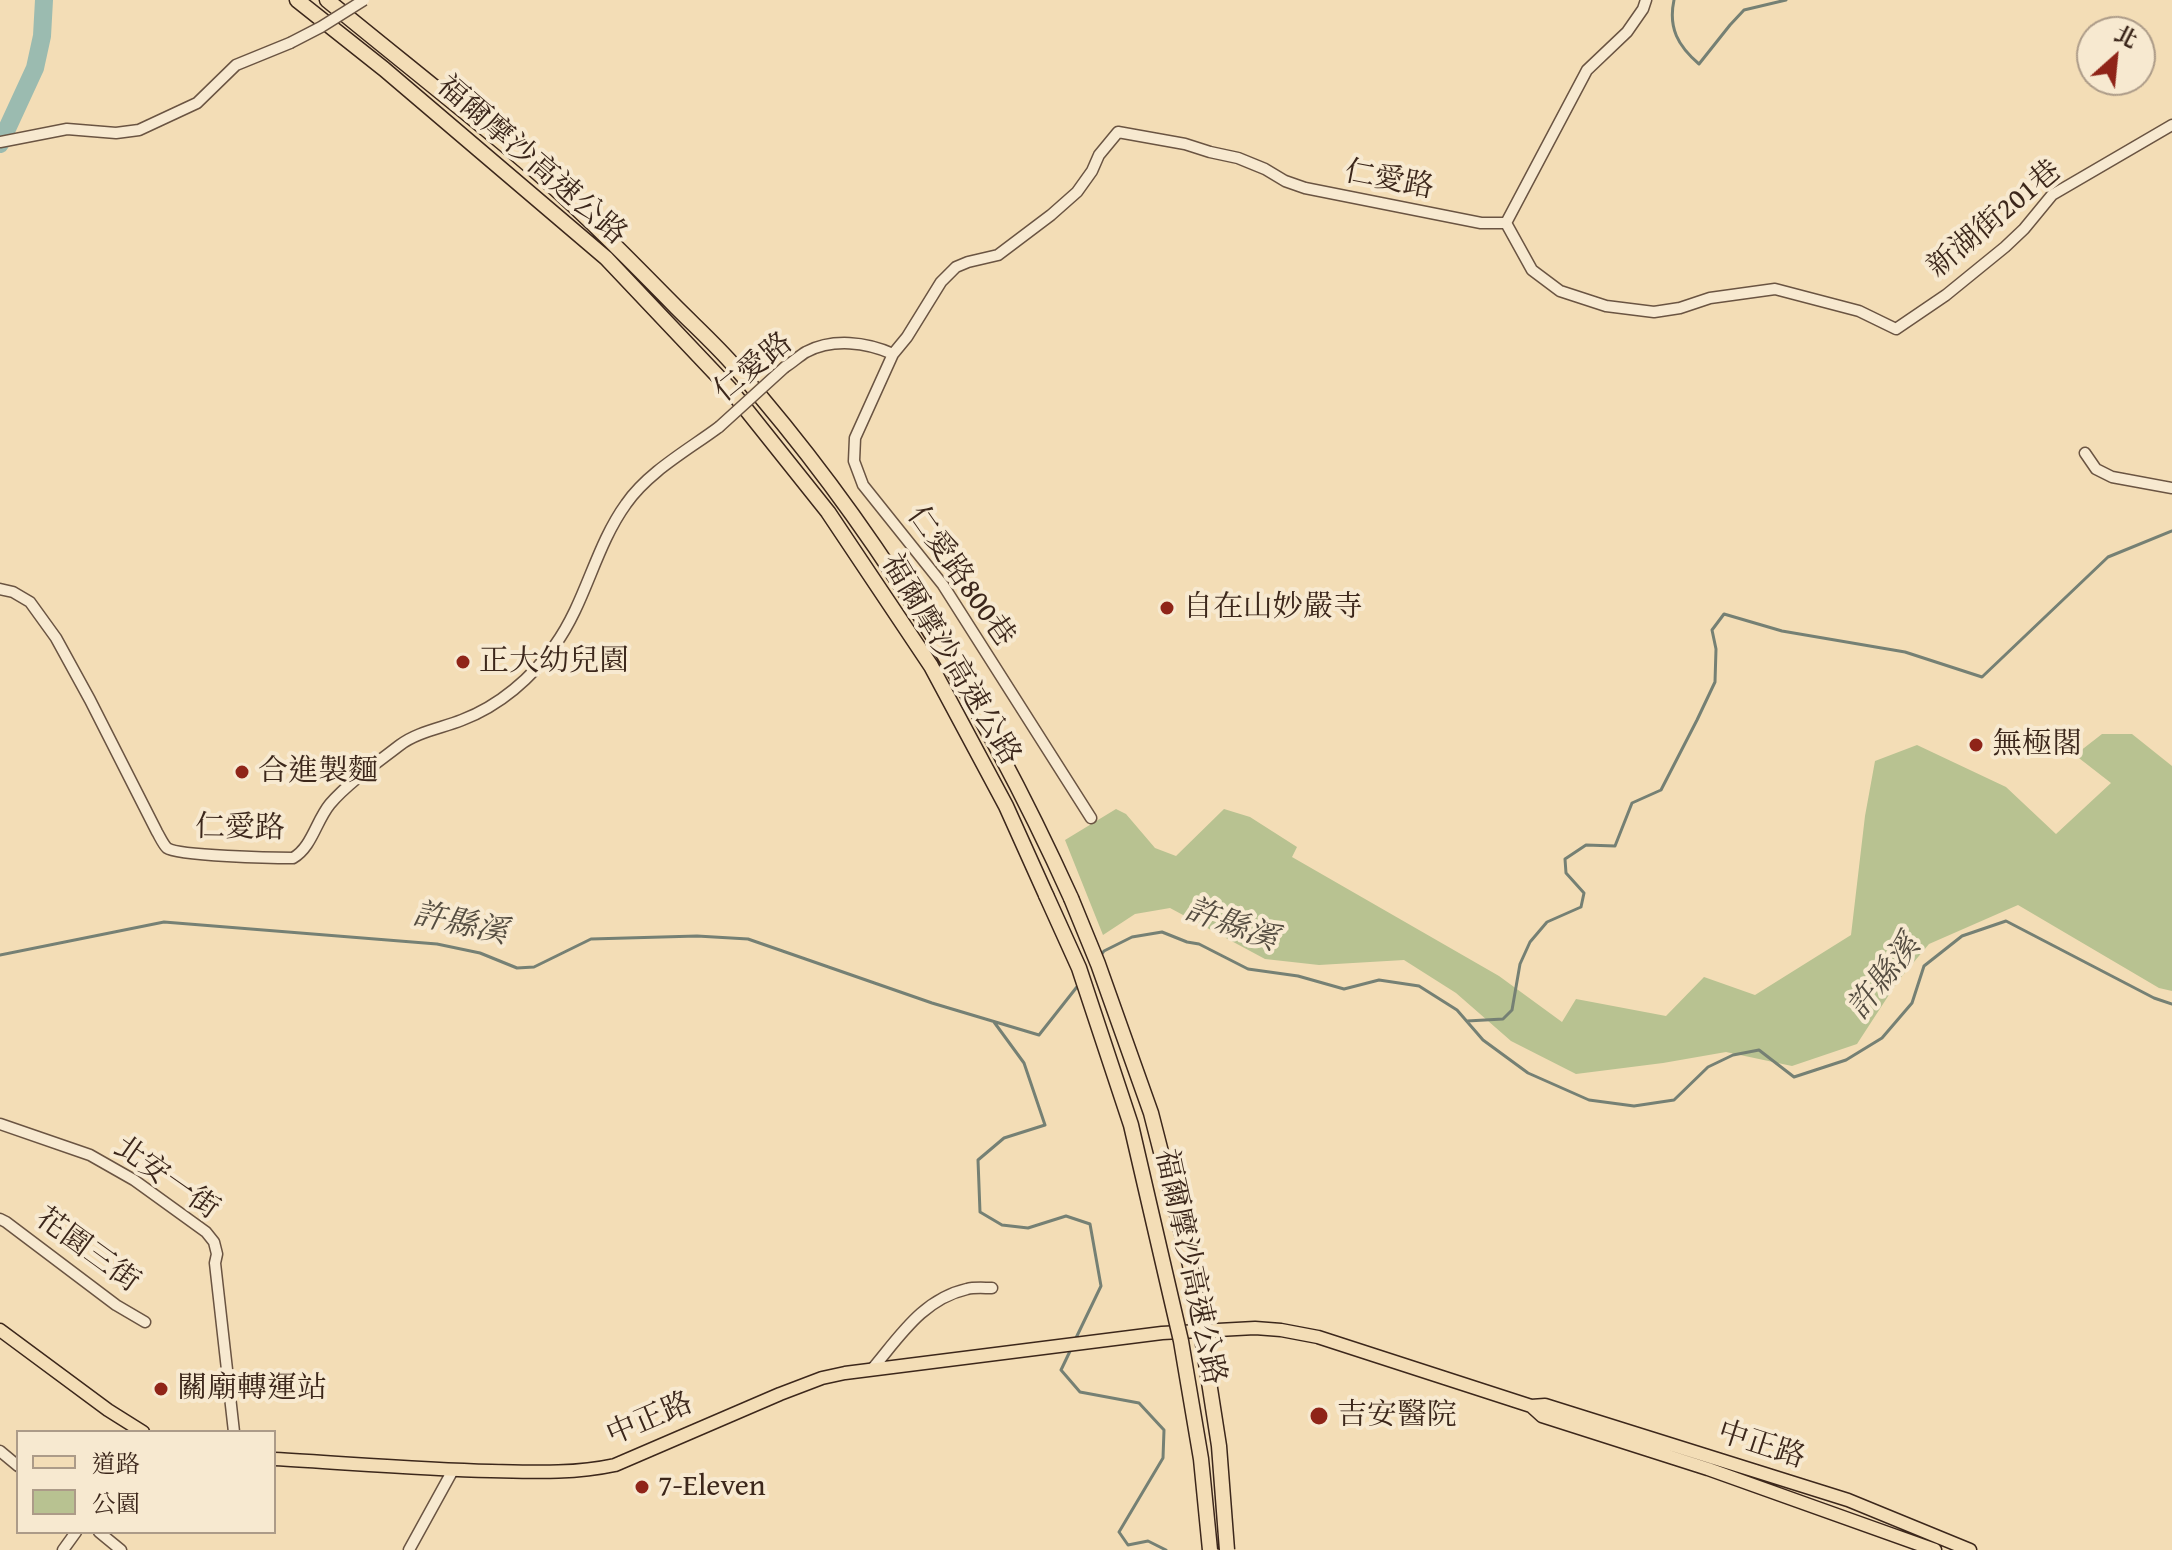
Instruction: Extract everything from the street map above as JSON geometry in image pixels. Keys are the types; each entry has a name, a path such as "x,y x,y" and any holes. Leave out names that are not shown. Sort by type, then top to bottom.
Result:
{"highway":[{"name":"福爾摩沙高速公路","path":"297,0 384,69 606,258 729,388 828,512 931,666 1006,806 1079,968 1131,1125 1181,1341 1201,1459 1210,1550"},
{"name":"福爾摩沙高速公路","path":"327,0 524,161 615,244 735,367 818,469 915,605 999,749 1071,898 1151,1113 1192,1273 1219,1446 1227,1550"}],"main road":[{"name":"中正路","path":"276,1459 564,1473 615,1465 822,1378 873,1368 1136,1336 1255,1328 1299,1333 1326,1340 1531,1406 1545,1405 1848,1500 1970,1550"},
{"path":"0,1330 140,1430"},
{"name":"中正路","path":"1531,1406 1542,1416 1708,1469 1935,1550"}],"street":[{"path":"0,142 67,129 116,133 139,130 197,103 236,65 290,43 364,0"},
{"path":"1506,223 1587,70 1627,32 1646,0"},
{"name":"新湖街201巷","path":"1506,223 1532,270 1560,291 1606,306 1654,312 1680,308 1710,298 1775,289 1859,311 1896,329 1946,295 2005,247 2052,195 2172,125"},
{"name":"仁愛路","path":"0,589 13,592 30,602 56,638 166,847 176,852 293,858 303,852 330,804 403,742 465,719 500,700 521,684 556,643 574,613 602,547 625,504 645,482 719,427 785,367 807,352 833,344 856,343 893,354 941,282 956,267 998,255 1051,215 1077,192 1099,155 1118,132 1185,144 1238,158 1305,188 1481,223 1506,223"},
{"name":"仁愛路800巷","path":"893,354 855,438 854,461 863,485 943,585 1091,818"},
{"path":"2085,453 2096,469 2112,477 2172,488"},
{"name":"北安一街","path":"0,1124 90,1155 111,1166 173,1207 206,1232 214,1242 234,1430"},
{"name":"花園三街","path":"0,1219 116,1305 145,1322"},
{"path":"873,1368 919,1313 940,1299 968,1288 992,1288"},
{"path":"0,1451 16,1464"},
{"path":"409,1550 453,1470"},
{"path":"101,1534 121,1550"}],"green space":[{"path":"2102,734 2132,734 2172,766 2172,991 2159,988 2018,905 1929,944 1898,981 1857,1044 1792,1066 1726,1052 1576,1074 1511,1041 1456,993 1404,960 1319,965 1265,959 1170,908 1135,914 1103,935 1065,840 1116,809 1126,814 1155,848 1176,856 1224,809 1250,817 1297,847 1292,857 1499,976 1562,1022 1576,999 1666,1016 1704,977 1755,995 1851,935 1875,761 1917,745 2006,787 2056,834 2111,783 2075,755"}],"waterway":[{"name":"許縣溪","path":"0,144 35,68 42,36 44,0"},
{"path":"1674,0 1672,19 1676,36 1699,64 1744,10 1786,0"},
{"path":"1467,1021 1503,1019 1512,1010 1520,964 1530,942 1547,922 1581,907 1584,893 1566,873 1565,859 1586,845 1615,846 1632,803 1661,790 1715,682 1716,649 1712,630 1724,614 1782,631 1905,652 1982,677 2108,557 2172,531"},
{"name":"許縣溪","path":"1099,958 1104,951 1132,937 1162,932 1199,944 1248,969 1298,976 1344,989 1379,980 1419,986 1457,1010 1483,1040 1528,1073 1589,1100 1634,1106 1674,1100 1708,1067 1733,1055 1759,1050 1794,1077 1846,1060 1882,1038 1912,1003 1924,966 1962,936 2006,921 2154,998 2172,1004"},
{"name":"許縣溪","path":"0,955 164,922 437,944 480,953 517,968 534,967 591,939 697,936 748,939 932,1003 1039,1035 1080,983"},
{"path":"994,1022 1024,1063 1045,1125 1004,1138 978,1160 980,1212 1002,1225 1028,1228 1066,1216 1090,1224 1101,1286 1075,1340"},
{"path":"1072,1347 1061,1370 1080,1392 1139,1403 1164,1430 1163,1458 1119,1532 1128,1545 1148,1541 1166,1550"}],"place":[{"name":"自在山妙嚴寺","path":"1167,608"},
{"name":"正大幼兒園","path":"463,662"},
{"name":"無極閣","path":"1976,745"},
{"name":"合進製麵","path":"242,772"},
{"name":"關廟轉運站","path":"161,1389"},
{"name":"吉安醫院","path":"1319,1416"},
{"name":"7-Eleven","path":"642,1487"}]}
